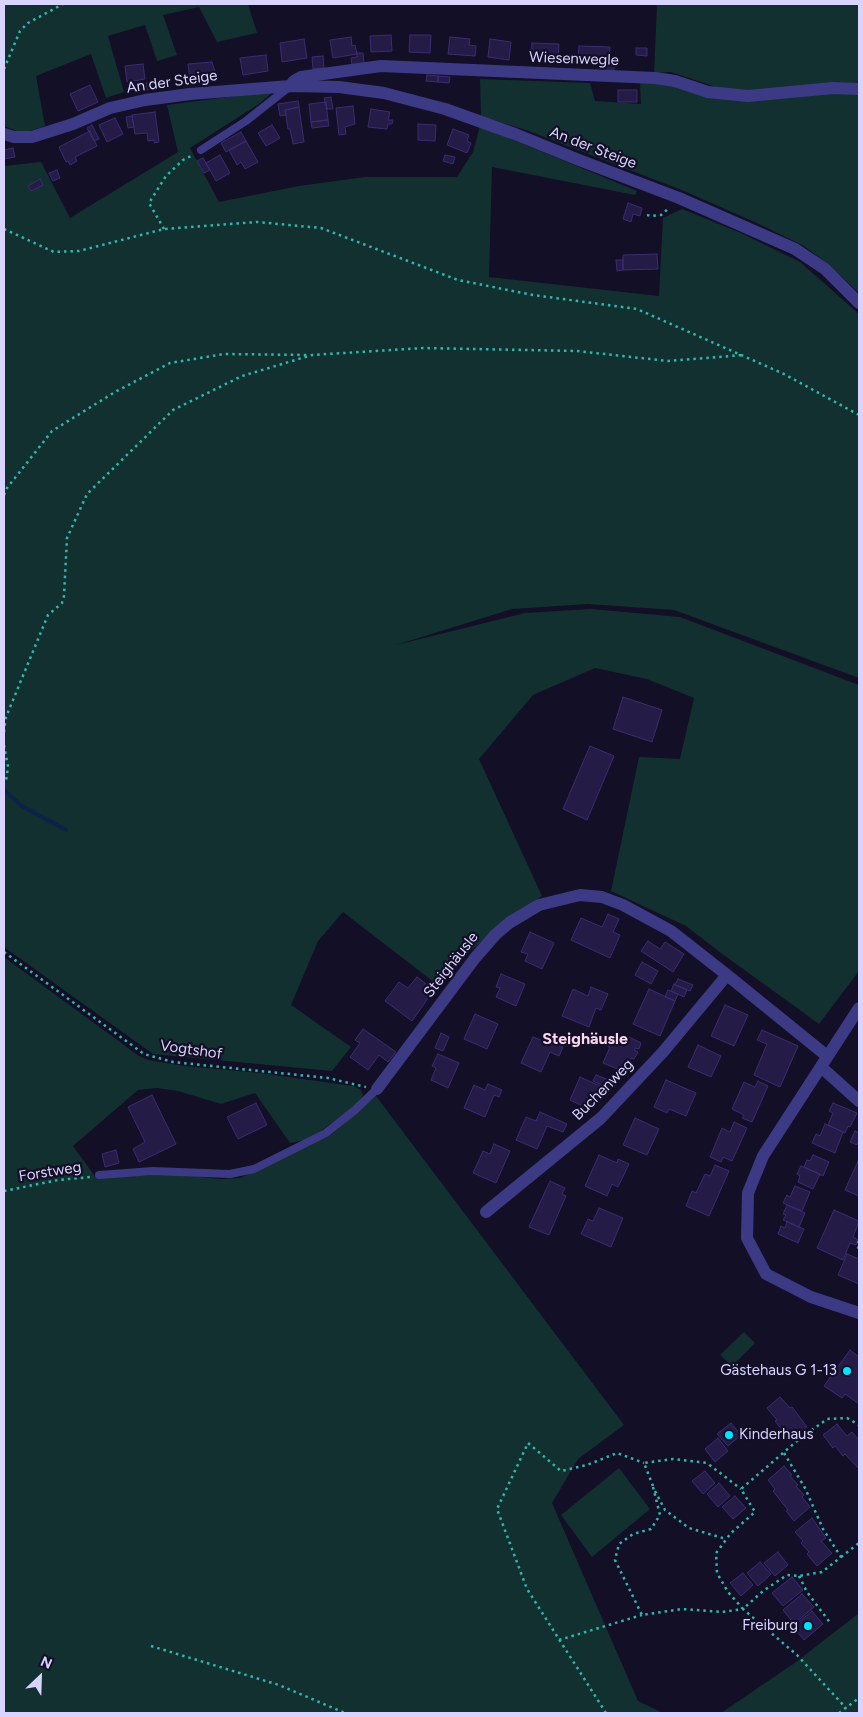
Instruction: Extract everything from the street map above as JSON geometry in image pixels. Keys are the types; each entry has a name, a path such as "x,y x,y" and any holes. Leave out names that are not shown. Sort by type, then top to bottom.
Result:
{"street":[{"name":"Wiesenwegle","path":"290,86 294,81 302,77 381,66 655,78 675,81 708,92 748,96 833,88 859,89"},
{"name":"An der Steige","path":"4,134 14,137 32,137 48,133 110,108 144,100 290,86 339,87 384,93 445,109 515,134 678,198 795,249 825,269 859,302"},
{"name":"Steighäusle","path":"376,1089 475,958 495,935 509,923 539,905 580,895 602,897 624,905 670,931 727,974 824,1062 859,1101"},
{"name":"Buchenweg","path":"486,1212 601,1118 663,1052 727,974"},
{"path":"859,1008 763,1156 748,1193 747,1238 766,1274 811,1298 859,1313"}],"lane":[{"path":"201,150 246,121 290,86"},
{"name":"Steighäusle","path":"100,1176 153,1171 230,1174 254,1169 326,1133 355,1110 376,1089"}],"path":[{"path":"4,69 20,31 28,23 63,4"},
{"path":"164,229 149,203 166,176 183,160 201,150"},
{"path":"647,215 661,214 678,198"},
{"path":"4,229 54,252 79,251 164,229 257,222 322,228 458,280 533,295 637,309 784,374 859,415"},
{"path":"4,495 7,488 52,431 115,392 170,363 224,354 312,355 423,348 577,351 668,361 743,355"},
{"path":"4,732 6,717 48,615 62,603 67,538 87,494 173,410 242,376 312,355"},
{"path":"4,745 8,767 5,782"},
{"name":"Vogtshof","path":"4,952 144,1054 173,1062 328,1078 376,1089"},
{"name":"Forstweg","path":"4,1191 58,1180 100,1176"},
{"path":"859,1241 857,1247 859,1248"},
{"path":"741,1489 827,1419 847,1418 859,1425"},
{"path":"606,1713 527,1589 498,1509 528,1443 561,1471 587,1465 616,1453 644,1463 673,1459 707,1462 741,1489 755,1512 730,1533 716,1553 717,1573 728,1592 743,1609 798,1656 846,1708"},
{"path":"784,1453 805,1488 823,1529 842,1557"},
{"path":"642,1615 615,1560 619,1544 633,1534 651,1529 660,1514 644,1463"},
{"path":"653,1487 665,1510 689,1528 726,1539"},
{"path":"559,1640 642,1615 682,1609 722,1612 743,1609 762,1592 787,1575 799,1576 822,1572 859,1543"},
{"path":"799,1576 807,1592 831,1624"},
{"path":"151,1646 279,1685 345,1713"},
{"path":"840,1713 859,1698"}],"green space":[{"path":"4,4 248,4 257,33 217,42 199,7 163,15 177,55 157,61 145,25 108,36 124,92 106,98 91,54 36,76 45,126 27,132 17,131 4,126"},
{"path":"655,4 859,4 859,86 757,92 722,89 671,72 654,73 657,6"},
{"path":"480,79 590,83 595,101 641,104 640,83 654,82 692,90 859,91 859,293 829,265 804,246 757,223 684,191 526,130 481,116"},
{"path":"274,91 259,104 190,148 219,202 299,186 365,177 457,177 473,152 480,126 637,191 635,195 492,167 489,277 659,296 663,218 682,209 741,233 800,262 859,314 859,678 674,610 588,604 512,609 396,645 525,613 591,609 680,617 859,685 859,971 819,1024 686,926 611,891 639,757 680,759 694,698 647,679 595,668 533,695 479,759 542,896 493,931 435,983 343,912 318,941 291,1005 351,1047 332,1071 153,1054 4,947 4,166 41,162 70,218 178,152 167,105"},
{"path":"4,957 139,1056 148,1060 353,1086 361,1090 363,1095 360,1102 310,1139 290,1143 255,1093 221,1104 178,1091 157,1088 138,1090 73,1146 96,1178 175,1174 221,1179 240,1178 331,1135 376,1096 624,1425 578,1459 552,1503 638,1701 663,1713 4,1713"},
{"path":"744,1332 755,1343 732,1366 720,1355"},
{"path":"619,1468 650,1509 592,1557 561,1515"},
{"path":"859,1613 859,1713 721,1713 796,1662"}],"building":[{"path":"391,35 392,51 371,52 370,36"},
{"path":"410,35 431,35 430,53 409,52"},
{"path":"351,37 352,46 355,45 357,54 333,58 330,40"},
{"path":"450,37 470,39 469,45 476,46 475,56 448,54"},
{"path":"304,39 307,58 282,62 280,43"},
{"path":"490,39 511,42 509,60 488,57"},
{"path":"532,43 559,44 558,62 531,59"},
{"path":"579,46 610,47 609,58 614,58 614,65 578,63"},
{"path":"636,48 647,48 647,56 636,55"},
{"path":"357,53 363,53 364,63 352,65 351,58 357,57"},
{"path":"266,55 268,71 243,75 240,58"},
{"path":"323,56 324,68 313,69 312,57"},
{"path":"212,62 217,78 190,80 188,64"},
{"path":"143,64 145,79 127,82 125,66"},
{"path":"601,64 614,65 614,72 601,72"},
{"path":"427,75 438,76 438,82 426,81"},
{"path":"438,76 450,77 449,83 438,82"},
{"path":"157,82 158,88 147,90 146,83"},
{"path":"90,85 98,102 78,111 70,94"},
{"path":"618,90 637,90 637,102 618,102"},
{"path":"331,97 333,109 327,109 324,98"},
{"path":"298,101 299,107 285,110 286,115 280,116 278,104"},
{"path":"326,102 328,120 311,122 309,104"},
{"path":"353,106 355,124 345,127 346,134 339,135 336,108"},
{"path":"299,107 304,142 293,144 285,110"},
{"path":"371,109 390,112 388,120 393,120 392,124 388,124 387,129 368,127"},
{"path":"155,112 159,142 154,143 154,140 148,141 147,133 135,134 132,115"},
{"path":"132,116 134,127 128,128 126,117"},
{"path":"115,118 123,134 107,142 99,125"},
{"path":"328,120 329,126 312,128 311,122"},
{"path":"418,124 436,125 435,141 418,140"},
{"path":"92,125 99,139 94,141 87,128"},
{"path":"272,125 280,138 266,146 258,133"},
{"path":"453,129 469,135 467,141 471,143 467,153 447,145"},
{"path":"90,131 97,146 75,157 77,161 70,165 68,161 66,162 59,147"},
{"path":"241,132 246,141 226,152 221,143"},
{"path":"246,141 258,162 245,169 241,162 237,165 229,150"},
{"path":"13,148 15,157 4,159 4,150"},
{"path":"220,155 230,173 216,181 206,163"},
{"path":"445,155 455,157 453,164 443,161"},
{"path":"203,158 210,170 204,173 197,161"},
{"path":"57,170 60,178 53,181 49,173"},
{"path":"40,179 43,185 31,191 28,186"},
{"path":"628,203 642,208 640,216 633,214 631,222 623,219"},
{"path":"657,254 658,269 623,270 623,255"},
{"path":"616,260 623,260 623,270 617,271"},
{"path":"623,697 662,710 652,742 613,729"},
{"path":"590,746 614,756 587,820 563,809"},
{"path":"608,914 619,919 613,932 620,935 610,958 571,940 581,918 602,927"},
{"path":"530,932 554,943 542,969 525,961 528,954 521,952"},
{"path":"648,941 660,949 665,942 684,954 673,972 641,951"},
{"path":"642,962 658,971 651,984 635,975"},
{"path":"501,974 525,984 516,1006 496,997 500,988 496,987"},
{"path":"417,977 434,990 412,1021 385,1001 399,982 408,988"},
{"path":"678,979 693,985 690,991 675,985"},
{"path":"674,984 687,990 684,997 671,991"},
{"path":"591,987 608,994 601,1010 596,1008 589,1027 562,1016 573,989 588,996"},
{"path":"649,989 675,1001 660,1036 633,1024"},
{"path":"668,990 678,994 675,1001 665,997"},
{"path":"725,1005 748,1015 734,1046 711,1036"},
{"path":"475,1014 498,1024 487,1049 464,1039"},
{"path":"363,1029 396,1052 388,1062 379,1055 368,1070 350,1057 360,1043 355,1040"},
{"path":"762,1030 798,1046 780,1087 754,1075 767,1044 757,1040"},
{"path":"441,1033 449,1037 443,1051 435,1048"},
{"path":"611,1035 627,1042 629,1037 641,1043 639,1049 635,1048 634,1050 638,1052 634,1059 631,1058 625,1072 603,1063 610,1047 606,1045"},
{"path":"533,1037 563,1047 559,1056 550,1052 541,1072 521,1063"},
{"path":"698,1045 721,1056 711,1077 688,1067"},
{"path":"438,1054 459,1063 448,1088 431,1080 436,1068 432,1066"},
{"path":"596,1075 609,1080 606,1087 593,1081"},
{"path":"580,1077 600,1086 595,1095 599,1097 597,1101 593,1100 589,1109 570,1100"},
{"path":"666,1080 696,1093 686,1116 669,1109 667,1113 654,1107"},
{"path":"758,1081 768,1086 752,1122 742,1118 744,1115 732,1109 744,1082 755,1087"},
{"path":"488,1084 502,1090 499,1097 494,1095 485,1117 464,1108 474,1085 485,1090"},
{"path":"152,1095 176,1144 139,1162 133,1149 145,1142 128,1107"},
{"path":"256,1103 267,1125 238,1139 227,1117"},
{"path":"833,1103 857,1113 845,1133 828,1125 833,1113 829,1111"},
{"path":"540,1112 567,1124 563,1132 547,1126 537,1149 516,1140 526,1117 536,1121"},
{"path":"635,1118 659,1129 647,1155 623,1145"},
{"path":"734,1122 747,1128 732,1161 723,1157 721,1162 710,1157 722,1128 730,1132"},
{"path":"825,1124 843,1132 835,1153 812,1143 816,1134 820,1136"},
{"path":"855,1131 859,1133 857,1145 850,1142"},
{"path":"494,1144 510,1151 496,1183 473,1173 483,1151 490,1154"},
{"path":"116,1150 119,1163 105,1167 102,1154"},
{"path":"599,1155 617,1163 618,1159 629,1164 618,1187 612,1184 607,1196 585,1186"},
{"path":"813,1155 829,1162 823,1176 804,1167 807,1160 810,1161"},
{"path":"859,1159 859,1196 845,1190"},
{"path":"715,1165 729,1171 709,1216 686,1206 692,1191 696,1193 705,1174 710,1176"},
{"path":"801,1166 820,1174 813,1189 798,1182 800,1176 797,1174"},
{"path":"550,1181 565,1188 562,1194 566,1196 549,1235 529,1227"},
{"path":"795,1186 810,1192 802,1211 783,1203 787,1195 790,1197"},
{"path":"787,1205 805,1213 799,1227 783,1220 786,1215 783,1214"},
{"path":"599,1208 623,1218 611,1247 581,1234 588,1219 593,1221"},
{"path":"834,1210 859,1221 853,1237 858,1240 856,1245 850,1243 843,1260 817,1248"},
{"path":"787,1222 804,1229 798,1243 778,1234 781,1226 785,1228"},
{"path":"847,1254 859,1259 859,1284 838,1275"},
{"name":"Gästehaus G 1-13","path":"850,1350 859,1357 859,1404 845,1394 842,1398 824,1386"},
{"path":"780,1397 790,1408 792,1407 807,1427 789,1441 775,1421 777,1420 767,1408"},
{"name":"Kinderhaus","path":"731,1423 741,1435 728,1446 717,1434"},
{"path":"837,1424 847,1436 852,1432 859,1440 859,1469 845,1454 843,1456 835,1446 833,1448 823,1435"},
{"path":"718,1438 728,1451 715,1462 705,1449"},
{"path":"784,1466 792,1475 790,1476 798,1485 796,1486 804,1495 802,1497 810,1507 794,1521 773,1491 775,1489 768,1480"},
{"path":"705,1471 715,1483 703,1494 692,1481"},
{"path":"719,1483 730,1496 718,1507 707,1494"},
{"path":"735,1496 746,1508 733,1519 722,1507"},
{"path":"812,1518 826,1538 821,1541 832,1553 817,1566 807,1554 809,1552 801,1543 803,1541 795,1532"},
{"path":"778,1552 788,1565 775,1576 764,1563"},
{"path":"760,1562 771,1574 758,1586 747,1573"},
{"path":"743,1573 753,1585 741,1596 730,1583"},
{"path":"792,1577 803,1590 783,1606 772,1593"},
{"path":"802,1594 814,1607 794,1624 783,1610"},
{"name":"Freiburg","path":"812,1611 823,1624 804,1640 793,1627"}],"waterway":[{"path":"4,790 22,806 66,830"}],"place":[{"name":"Gästehaus G 1-13","path":"847,1371"},
{"name":"Kinderhaus","path":"729,1435"},
{"name":"Freiburg","path":"808,1626"}],"district":[{"name":"Steighäusle","path":"585,1039"}]}
